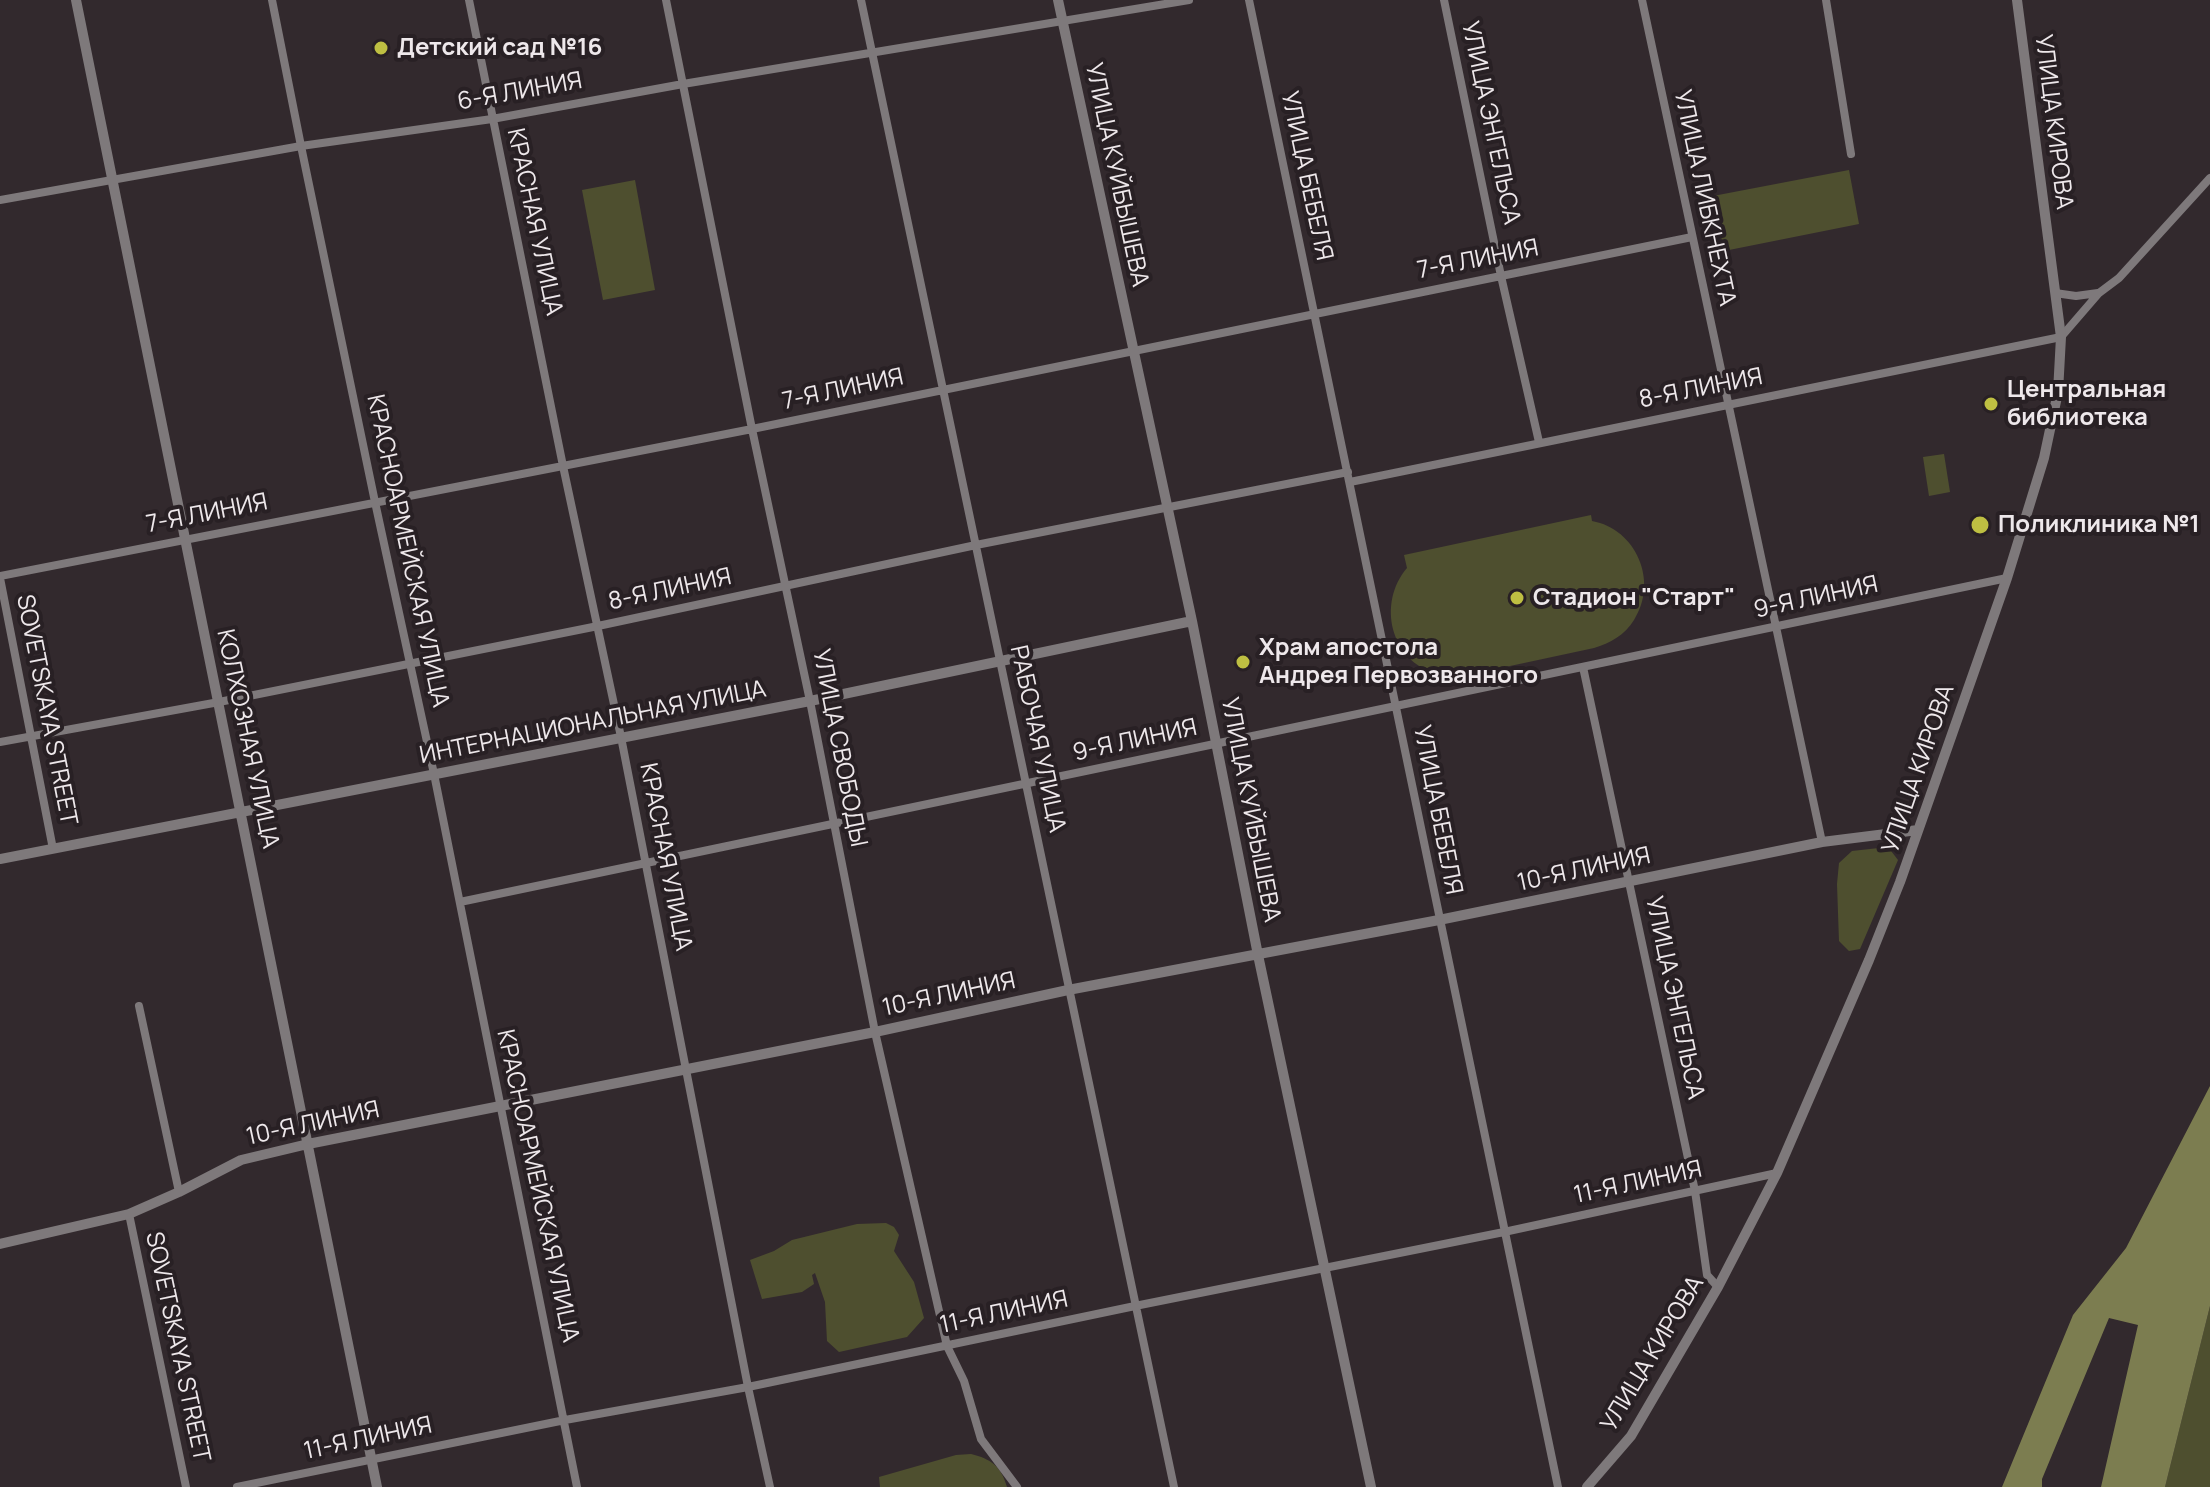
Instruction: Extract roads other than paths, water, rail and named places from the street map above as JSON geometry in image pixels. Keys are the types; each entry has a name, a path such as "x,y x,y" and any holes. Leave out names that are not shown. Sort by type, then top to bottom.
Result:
{"street":[{"name":"КОЛХОЗНАЯ УЛИЦА","path":"76,0 377,1487"},
{"name":"КРАСНОАРМЕЙСКАЯ УЛИЦА","path":"272,0 434,774 577,1487"},
{"name":"КРАСНАЯ УЛИЦА","path":"469,0 621,737 770,1487"},
{"name":"УЛИЦА СВОБОДЫ","path":"666,0 875,1032 947,1346 964,1381 981,1439 1017,1487"},
{"name":"РАБОЧАЯ УЛИЦА","path":"861,0 1174,1487"},
{"name":"УЛИЦА КУЙБЫШЕВА","path":"1058,0 1192,621 1258,955 1371,1487"},
{"name":"6-Я ЛИНИЯ","path":"0,200 301,146 492,119 1189,0"},
{"name":"УЛИЦА БЕБЕЛЯ","path":"1249,0 1558,1487"},
{"name":"УЛИЦА ЭНГЕЛЬСА","path":"1444,0 1539,442"},
{"name":"УЛИЦА ЛИБКНЕХТА","path":"1642,0 1776,632"},
{"path":"1826,0 1851,154"},
{"name":"УЛИЦА КИРОВА","path":"1587,1487 1631,1436 1718,1287 1777,1173 1869,960 1918,830 2007,578 2044,458 2058,392 2061,337 2017,0"},
{"path":"2061,337 2210,178"},
{"name":"7-Я ЛИНИЯ","path":"0,577 752,429 1692,237"},
{"path":"2055,293 2076,296 2099,293"},
{"name":"8-Я ЛИНИЯ","path":"1350,482 2061,337"},
{"name":"8-Я ЛИНИЯ","path":"0,742 219,702 598,626 976,545 1348,472"},
{"name":"SOVETSKAYA STREET","path":"0,577 53,849"},
{"name":"9-Я ЛИНИЯ","path":"460,902 1583,667 1776,632 2007,578"},
{"name":"ИНТЕРНАЦИОНАЛЬНАЯ УЛИЦА","path":"0,859 810,701 1192,621"},
{"path":"1776,632 1822,842"},
{"name":"УЛИЦА ЭНГЕЛЬСА","path":"1583,667 1695,1191 1707,1275 1718,1287"},
{"name":"10-Я ЛИНИЯ","path":"0,1244 129,1214 241,1160 308,1144 1822,842 1918,830"},
{"path":"139,1006 179,1192"},
{"name":"11-Я ЛИНИЯ","path":"237,1487 565,1420 748,1387 1777,1173"},
{"name":"SOVETSKAYA STREET","path":"129,1214 186,1487"}],"place":[{"name":"Детский сад №16","path":"381,48"},
{"name":"Центральная библиотека","path":"1991,404"},
{"name":"Поликлиника №1","path":"1980,525"},
{"name":"Стадион \"Старт\"","path":"1517,598"},
{"name":"Храм апостола Андрея Первозванного","path":"1243,662"}]}
